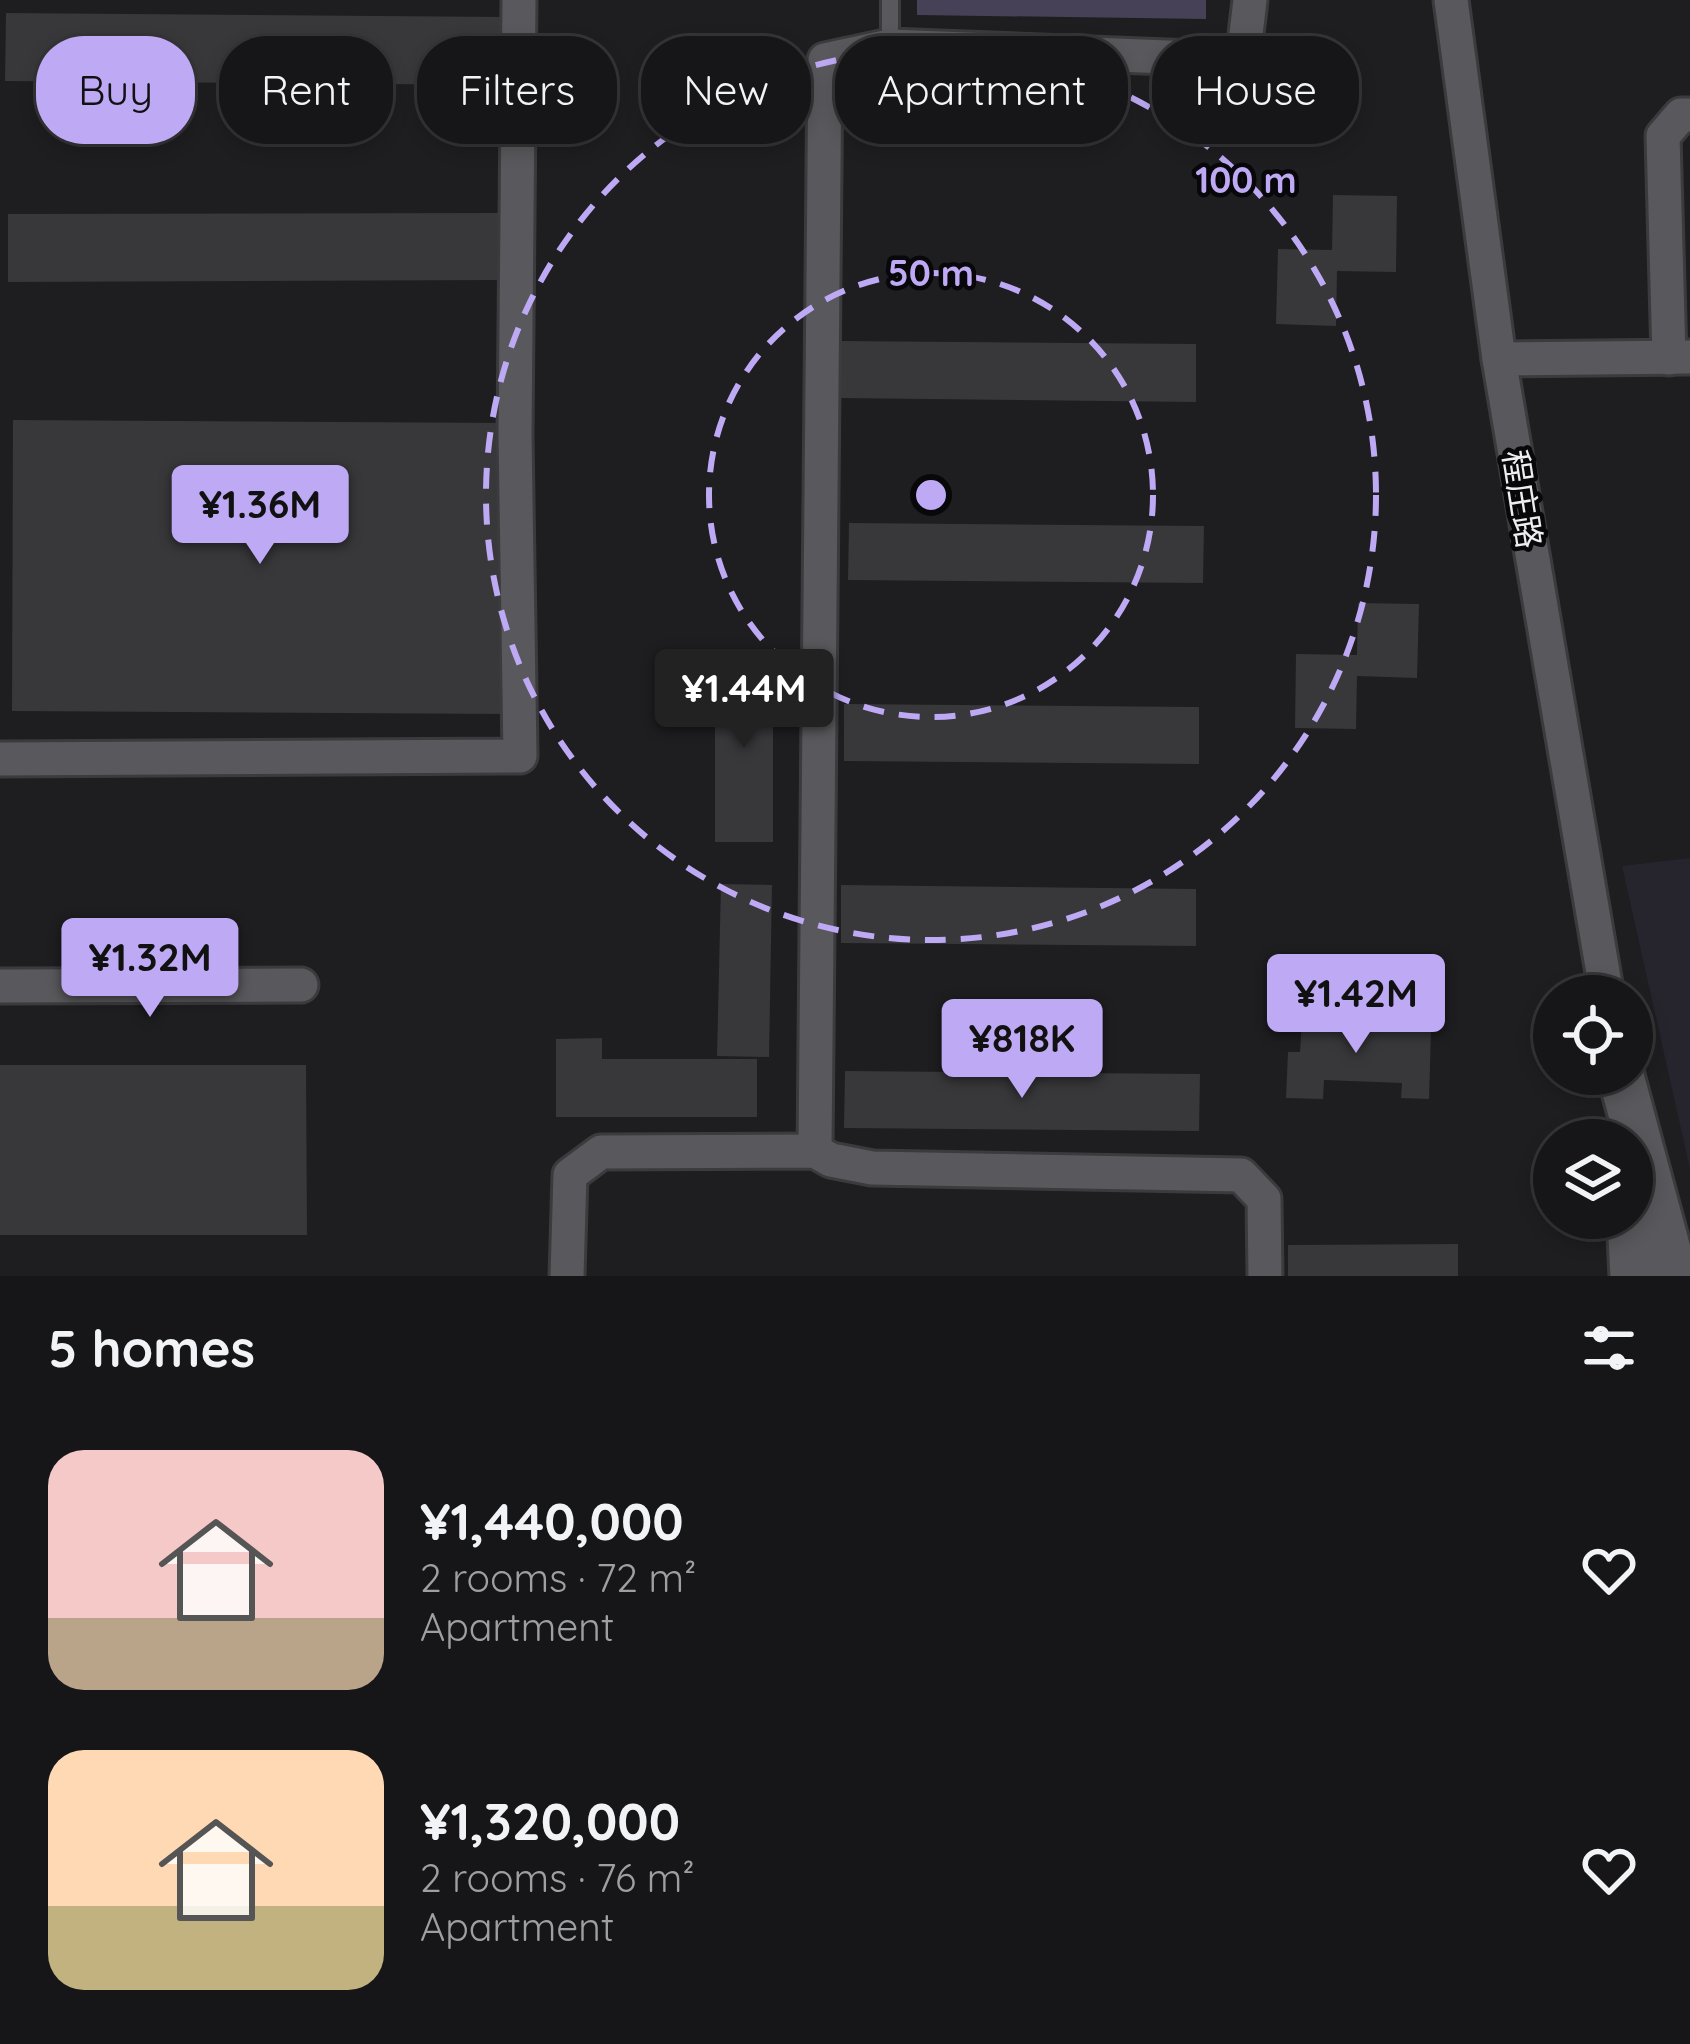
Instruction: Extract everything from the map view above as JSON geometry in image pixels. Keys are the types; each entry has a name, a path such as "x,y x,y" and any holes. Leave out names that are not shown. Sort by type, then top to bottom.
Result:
{"main road":[{"path":"1626,1095 1675,1276"},
{"path":"1631,1239 1633,1276"}],"street":[{"path":"0,760 520,756 515,436 519,0"},
{"path":"1128,55 1243,60 1250,0"},
{"name":"程庄路","path":"1451,0 1499,359 1603,975"},
{"path":"815,1151 825,60 835,58"},
{"path":"1499,359 1679,357 1663,136 1681,116 1690,116"},
{"path":"0,986 301,985"},
{"path":"567,1276 570,1175 602,1152 815,1151 831,1160 893,1169 1241,1175 1264,1198 1265,1276"}],"lane":[{"path":"890,0 890,36"}],"shaded area":[{"path":"917,0 1206,0 1206,19 917,15"},
{"path":"1690,858 1690,1169 1653,1004 1653,975 1646,975 1622,866"}],"building":[{"path":"6,13 505,17 505,36 417,36 417,84 393,84 393,36 219,36 219,83 195,83 195,36 36,36 36,81 5,81"},
{"path":"1333,195 1397,196 1396,272 1337,271 1336,326 1276,324 1278,249 1332,250"},
{"path":"502,213 503,280 8,282 8,214"},
{"path":"841,341 1196,344 1196,402 840,398"},
{"path":"13,420 509,423 508,714 12,711"},
{"path":"849,523 1204,526 1203,583 848,580"},
{"path":"1358,603 1419,604 1417,678 1357,676 1356,729 1295,728 1296,654 1357,655"},
{"path":"715,660 773,660 773,842 715,842"},
{"path":"844,704 1199,707 1199,764 844,761"},
{"path":"721,884 772,885 769,1057 717,1056"},
{"path":"841,885 1196,889 1196,946 841,943"},
{"path":"1303,1004 1346,1006 1345,1028 1431,1032 1429,1099 1401,1098 1402,1083 1324,1080 1323,1099 1286,1098 1288,1052 1300,1052"},
{"path":"602,1038 602,1059 757,1059 757,1117 556,1117 556,1039"},
{"path":"0,1065 306,1065 307,1235 0,1235"},
{"path":"845,1071 1200,1074 1199,1131 844,1128"},
{"path":"1458,1244 1458,1276 1288,1276 1288,1245"}]}
